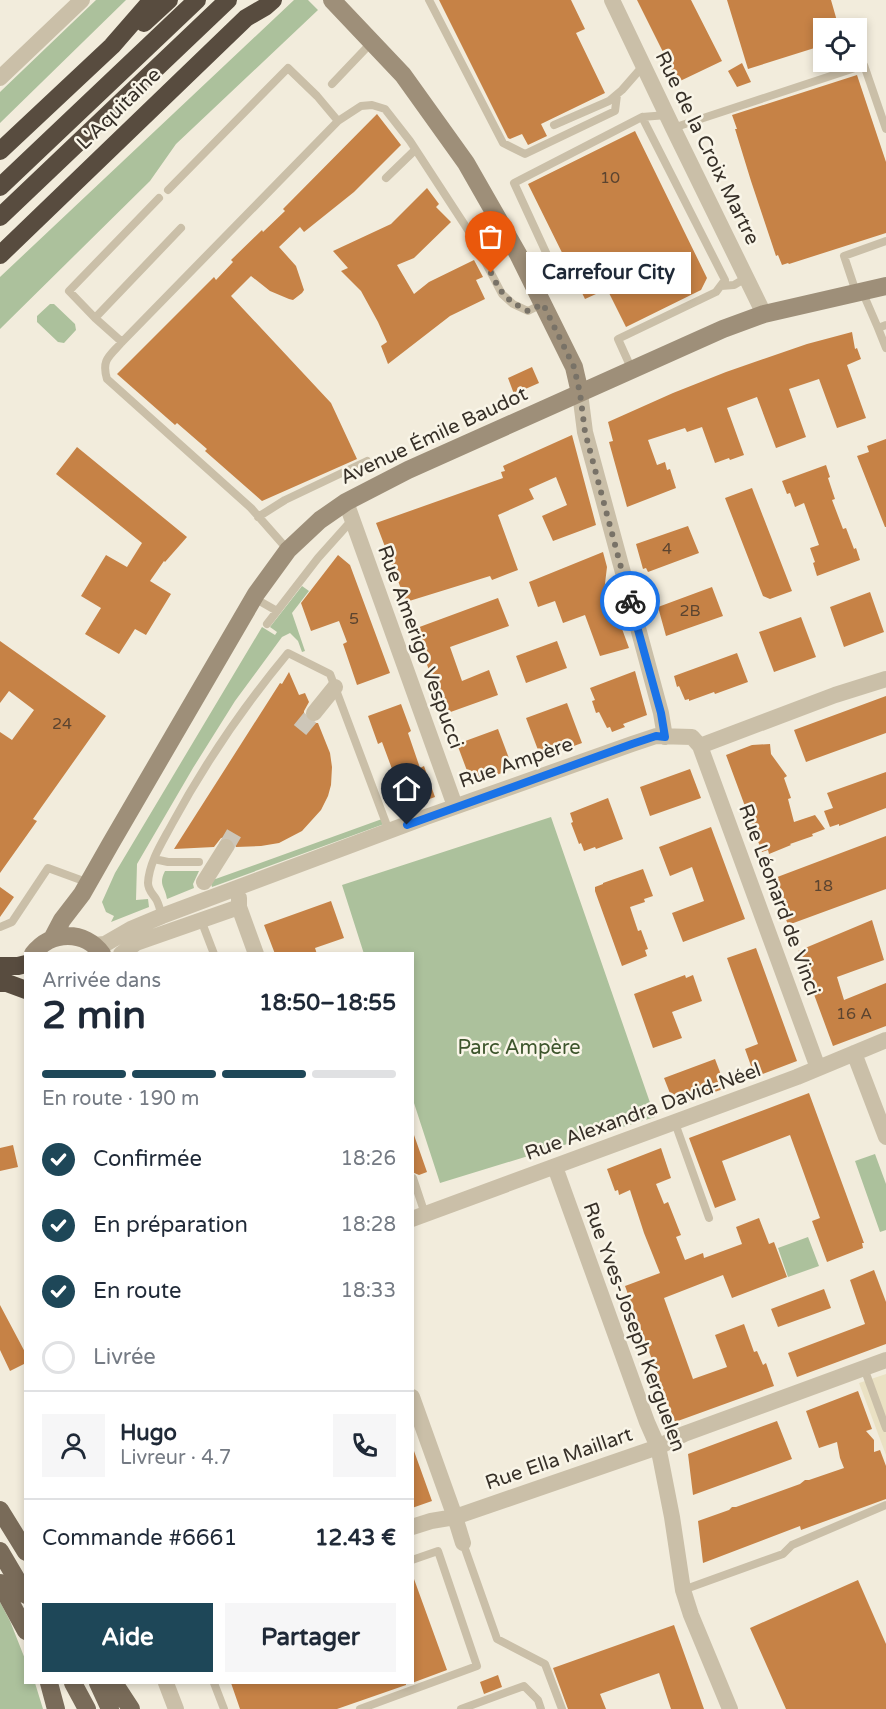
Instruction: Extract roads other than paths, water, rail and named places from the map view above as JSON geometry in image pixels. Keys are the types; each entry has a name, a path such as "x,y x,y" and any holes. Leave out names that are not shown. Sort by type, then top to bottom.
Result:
{"highway":[{"path":"0,151 112,46 152,0"},
{"path":"112,46 170,0"},
{"path":"0,188 197,0"},
{"path":"0,217 228,0"},
{"path":"246,18 255,0"},
{"name":"L'Aquitaine","path":"0,255 246,18 273,0"},
{"path":"0,966 24,964"},
{"path":"0,982 24,989"}],"main road":[{"path":"0,1510 24,1549"},
{"path":"0,1551 24,1592"},
{"path":"0,1583 24,1627"},
{"path":"49,1684 57,1709"},
{"path":"74,1684 87,1709"},
{"path":"98,1684 110,1709"},
{"path":"115,1684 131,1709"}],"street":[{"path":"0,78 82,0"},
{"path":"332,0 403,75 466,163 518,254 574,367 585,432 661,713 665,737"},
{"name":"Rue de la Croix Martre","path":"612,0 765,314"},
{"name":"Avenue Émile Baudot","path":"52,939 62,920 85,889 266,579 288,550 320,520 346,502 408,470 723,329 765,314 886,285"},
{"name":"Rue Amerigo Vespucci","path":"346,502 456,806"},
{"path":"700,746 835,695 886,679"},
{"path":"314,713 335,687"},
{"name":"Rue Ampère","path":"93,946 105,944 131,929 162,916 456,806 656,736 692,737 700,746"},
{"name":"Rue Léonard de Vinci","path":"700,746 818,1068"},
{"path":"204,882 226,847"},
{"path":"238,888 239,907 255,952"},
{"name":"Avenue Émile Baudot","path":"85,889 78,921 93,946"},
{"path":"124,952 136,944 179,927 239,907"},
{"path":"35,952 44,943 62,936 93,946"},
{"name":"Rue Alexandra David-Néel","path":"419,1216 675,1123 886,1040"},
{"path":"854,1053 886,1137"},
{"name":"Rue Yves-Joseph Kerguelen","path":"555,1167 658,1447 683,1590 730,1709"},
{"name":"Rue Ella Maillart","path":"414,1526 455,1517 658,1447 684,1434 886,1360"},
{"path":"414,1403 463,1543"},
{"path":"166,1684 177,1709"}],"lane":[{"path":"429,0 503,143 525,154 615,111 617,95"},
{"path":"332,84 372,42"},
{"path":"529,275 549,258 514,183 642,117 670,122 864,65 886,129"},
{"path":"554,125 609,101 643,66"},
{"path":"168,190 288,68 317,96 338,121"},
{"path":"288,550 251,508 107,379 104,369 108,358 122,342 338,121 361,106 372,105 385,109 470,233 502,294 513,304 528,311 543,304"},
{"path":"632,370 618,339 717,292 724,280 642,117"},
{"path":"386,178 415,150"},
{"path":"122,342 69,291 159,198"},
{"path":"95,318 182,228"},
{"path":"886,241 844,256 859,292 882,326 886,348"},
{"path":"721,285 734,285 746,278"},
{"path":"258,517 285,500 367,461"},
{"path":"267,624 318,558 352,519"},
{"path":"254,598 277,611"},
{"path":"179,927 174,918 162,916 149,890 148,884 154,859 208,764 258,691 288,653 330,674 389,832"},
{"path":"154,859 168,862 199,862"},
{"path":"0,927 12,922 48,868 85,889"},
{"path":"201,920 213,952"},
{"path":"675,1123 709,1218"},
{"path":"414,1184 419,1216"},
{"path":"864,1368 886,1428"},
{"path":"683,1590 783,1554 792,1545 886,1505"},
{"path":"463,1543 497,1639 545,1664 562,1709"},
{"path":"360,1709 477,1666 438,1551 414,1559"},
{"path":"213,1684 224,1709"},
{"path":"461,1709 524,1686 538,1700 542,1709"}],"tunnel":[{"path":"300,730 314,713"},
{"path":"226,847 237,828"}],"place":[{"name":"Carrefour City","path":"491,273"}],"park label":[{"name":"Parc Ampère","path":"519,1048"}]}
